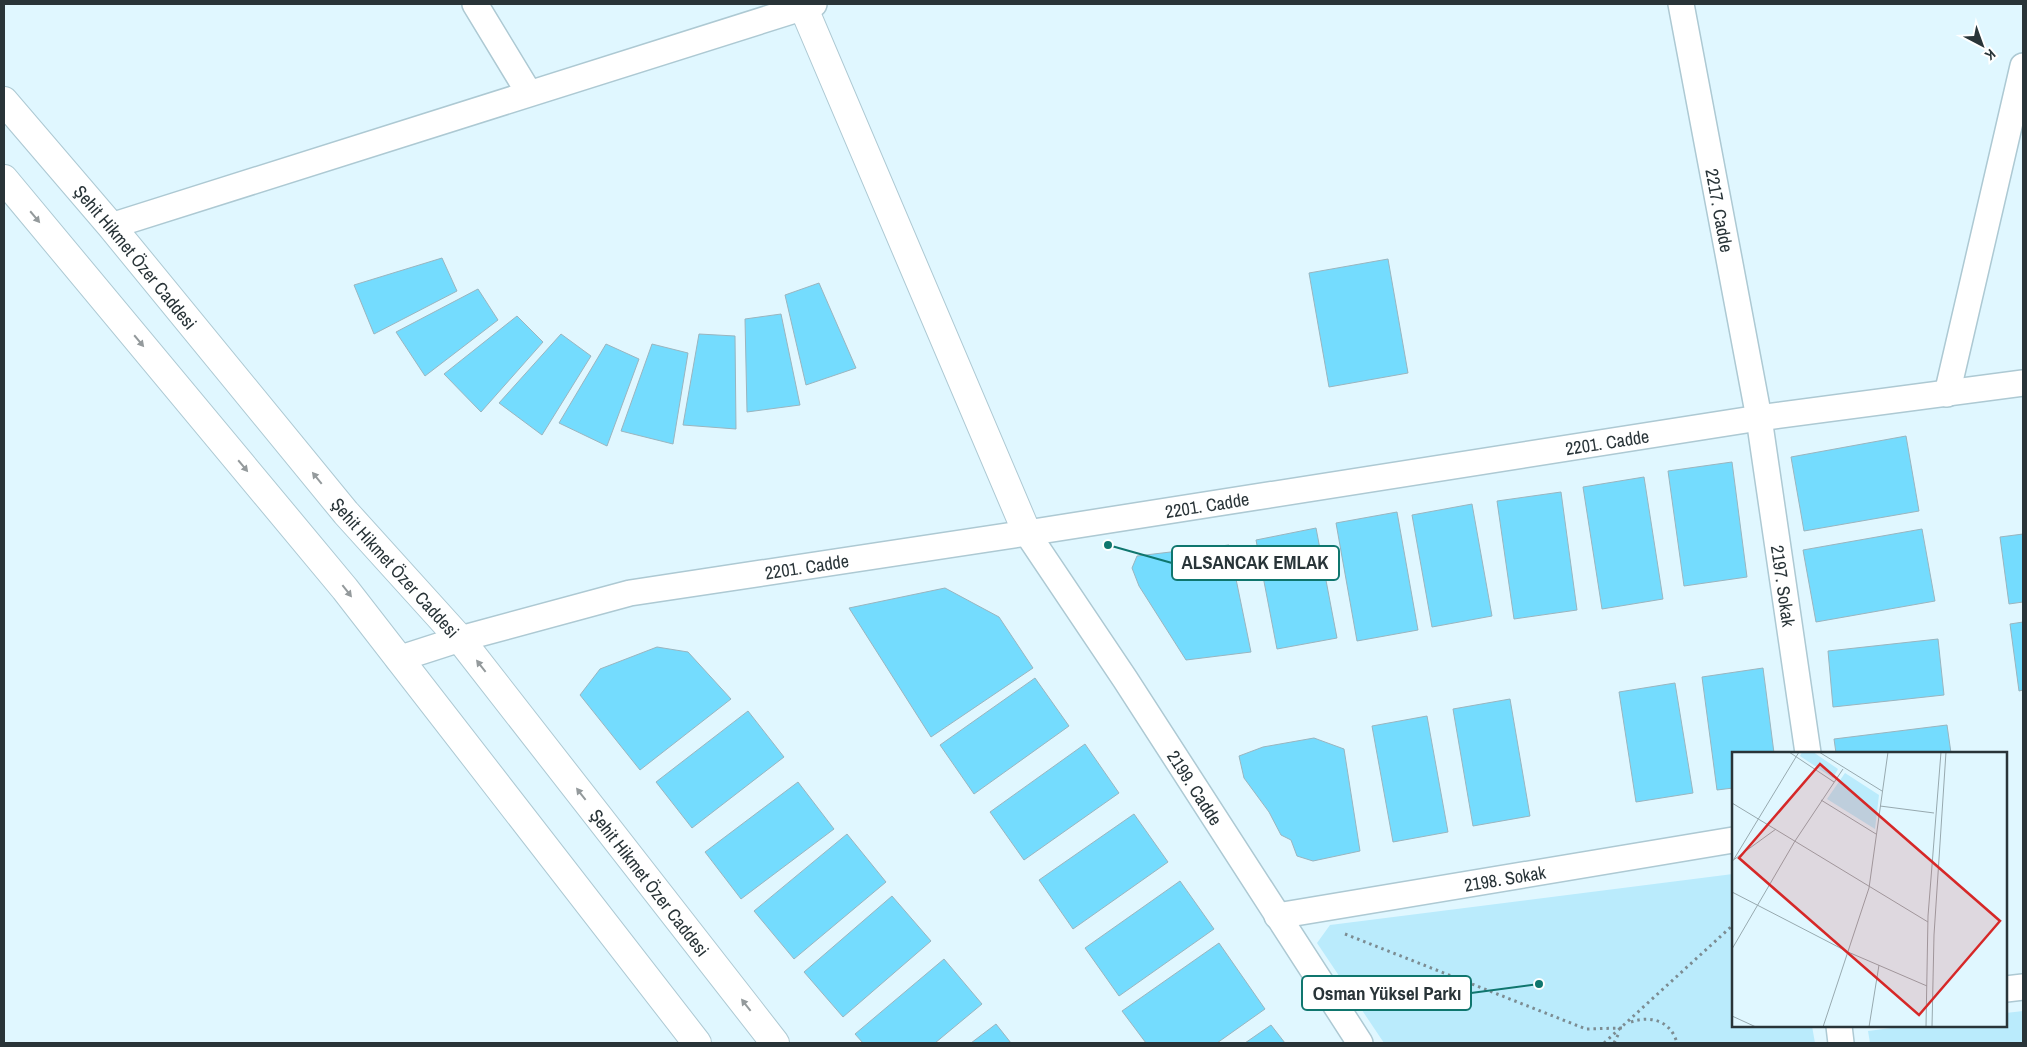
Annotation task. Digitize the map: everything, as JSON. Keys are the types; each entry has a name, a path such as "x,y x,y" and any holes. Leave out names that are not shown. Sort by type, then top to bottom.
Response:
{"main road":[{"path":"806,5 1027,533"},
{"name":"Şehit Hikmet Özer Caddesi","path":"4,101 110,226 346,513 460,639 776,1043"},
{"path":"4,179 345,589 697,1043"}],"street":[{"path":"475,4 529,93"},
{"name":"2217. Cadde","path":"1681,4 1759,418"},
{"path":"110,226 806,5"},
{"path":"1947,394 2023,66"},
{"name":"2201. Cadde","path":"398,659 460,639 630,593 1027,533 1759,418 2023,383"},
{"name":"2197. Sokak","path":"1759,418 1808,752"},
{"name":"2199. Cadde","path":"1027,533 1125,679 1360,1043"},
{"name":"2198. Sokak","path":"1277,916 1732,840"},
{"path":"2007,989 2023,987"},
{"path":"1839,1027 1841,1043"}],"path":[{"path":"1614,1043 1622,1028 1732,926"},
{"path":"1338,931 1586,1029 1622,1028"},
{"path":"1604,1043 1630,1022 1651,1018 1669,1028 1677,1043"}],"shaded area":[{"path":"1732,874 1732,1027 1812,1027 1815,1043 1384,1043 1317,943 1330,925"},
{"path":"2023,1011 2023,1043 1870,1043 1868,1031 1899,1027 2007,1027 2007,1013"}],"building":[{"path":"442,258 457,291 374,334 354,285"},
{"path":"1388,259 1408,373 1329,387 1309,273"},
{"path":"819,283 856,368 806,385 785,295"},
{"path":"478,289 498,320 425,376 396,332"},
{"path":"781,314 800,405 747,412 745,319"},
{"path":"517,316 543,342 481,412 444,374"},
{"path":"561,334 591,356 542,435 499,403"},
{"path":"699,334 735,336 736,429 683,425"},
{"path":"606,344 639,359 607,446 559,423"},
{"path":"652,344 688,353 673,444 621,431"},
{"path":"1906,436 1919,511 1804,531 1791,457"},
{"path":"1732,462 1747,577 1684,586 1668,471"},
{"path":"1644,477 1663,599 1602,609 1583,487"},
{"path":"1561,492 1577,610 1514,619 1497,501"},
{"path":"1472,504 1492,616 1432,627 1412,515"},
{"path":"1397,512 1418,630 1357,641 1336,523"},
{"path":"1316,528 1337,638 1277,649 1256,540"},
{"path":"1922,529 1935,601 1816,622 1803,550"},
{"path":"2023,534 2023,602 2009,604 2000,537"},
{"path":"1229,545 1251,652 1186,660 1139,586 1132,568 1137,556"},
{"path":"945,588 999,617 1033,668 931,737 849,608"},
{"path":"2023,622 2023,690 2019,691 2010,624"},
{"path":"1938,639 1944,695 1833,707 1828,651"},
{"path":"657,647 688,652 731,699 640,770 580,695 600,669"},
{"path":"1763,668 1774,752 1732,752 1732,788 1717,790 1702,677"},
{"path":"1035,678 1069,726 974,794 940,745"},
{"path":"1675,683 1693,793 1636,802 1619,692"},
{"path":"1510,699 1530,816 1473,826 1453,709"},
{"path":"748,711 784,757 692,828 656,782"},
{"path":"1427,716 1448,832 1393,842 1372,726"},
{"path":"1947,725 1951,752 1836,752 1834,739"},
{"path":"1314,738 1344,749 1360,851 1313,861 1297,856 1291,840 1281,835 1269,812 1244,778 1239,756 1263,747"},
{"path":"1085,744 1119,793 1024,860 990,812"},
{"path":"798,782 834,829 741,899 705,852"},
{"path":"1134,814 1168,862 1073,929 1039,880"},
{"path":"847,834 886,882 794,959 754,911"},
{"path":"1180,881 1214,929 1119,996 1085,948"},
{"path":"892,896 931,941 843,1017 804,972"},
{"path":"1219,943 1265,1009 1217,1043 1146,1043 1122,1011"},
{"path":"944,959 982,1004 935,1043 863,1043 855,1034"},
{"path":"996,1024 1011,1043 971,1043"},
{"path":"1271,1025 1285,1043 1245,1043"}],"place":[{"name":"ALSANCAK EMLAK","path":"1108,545"},
{"name":"Osman Yüksel Parkı","path":"1539,984"}]}
